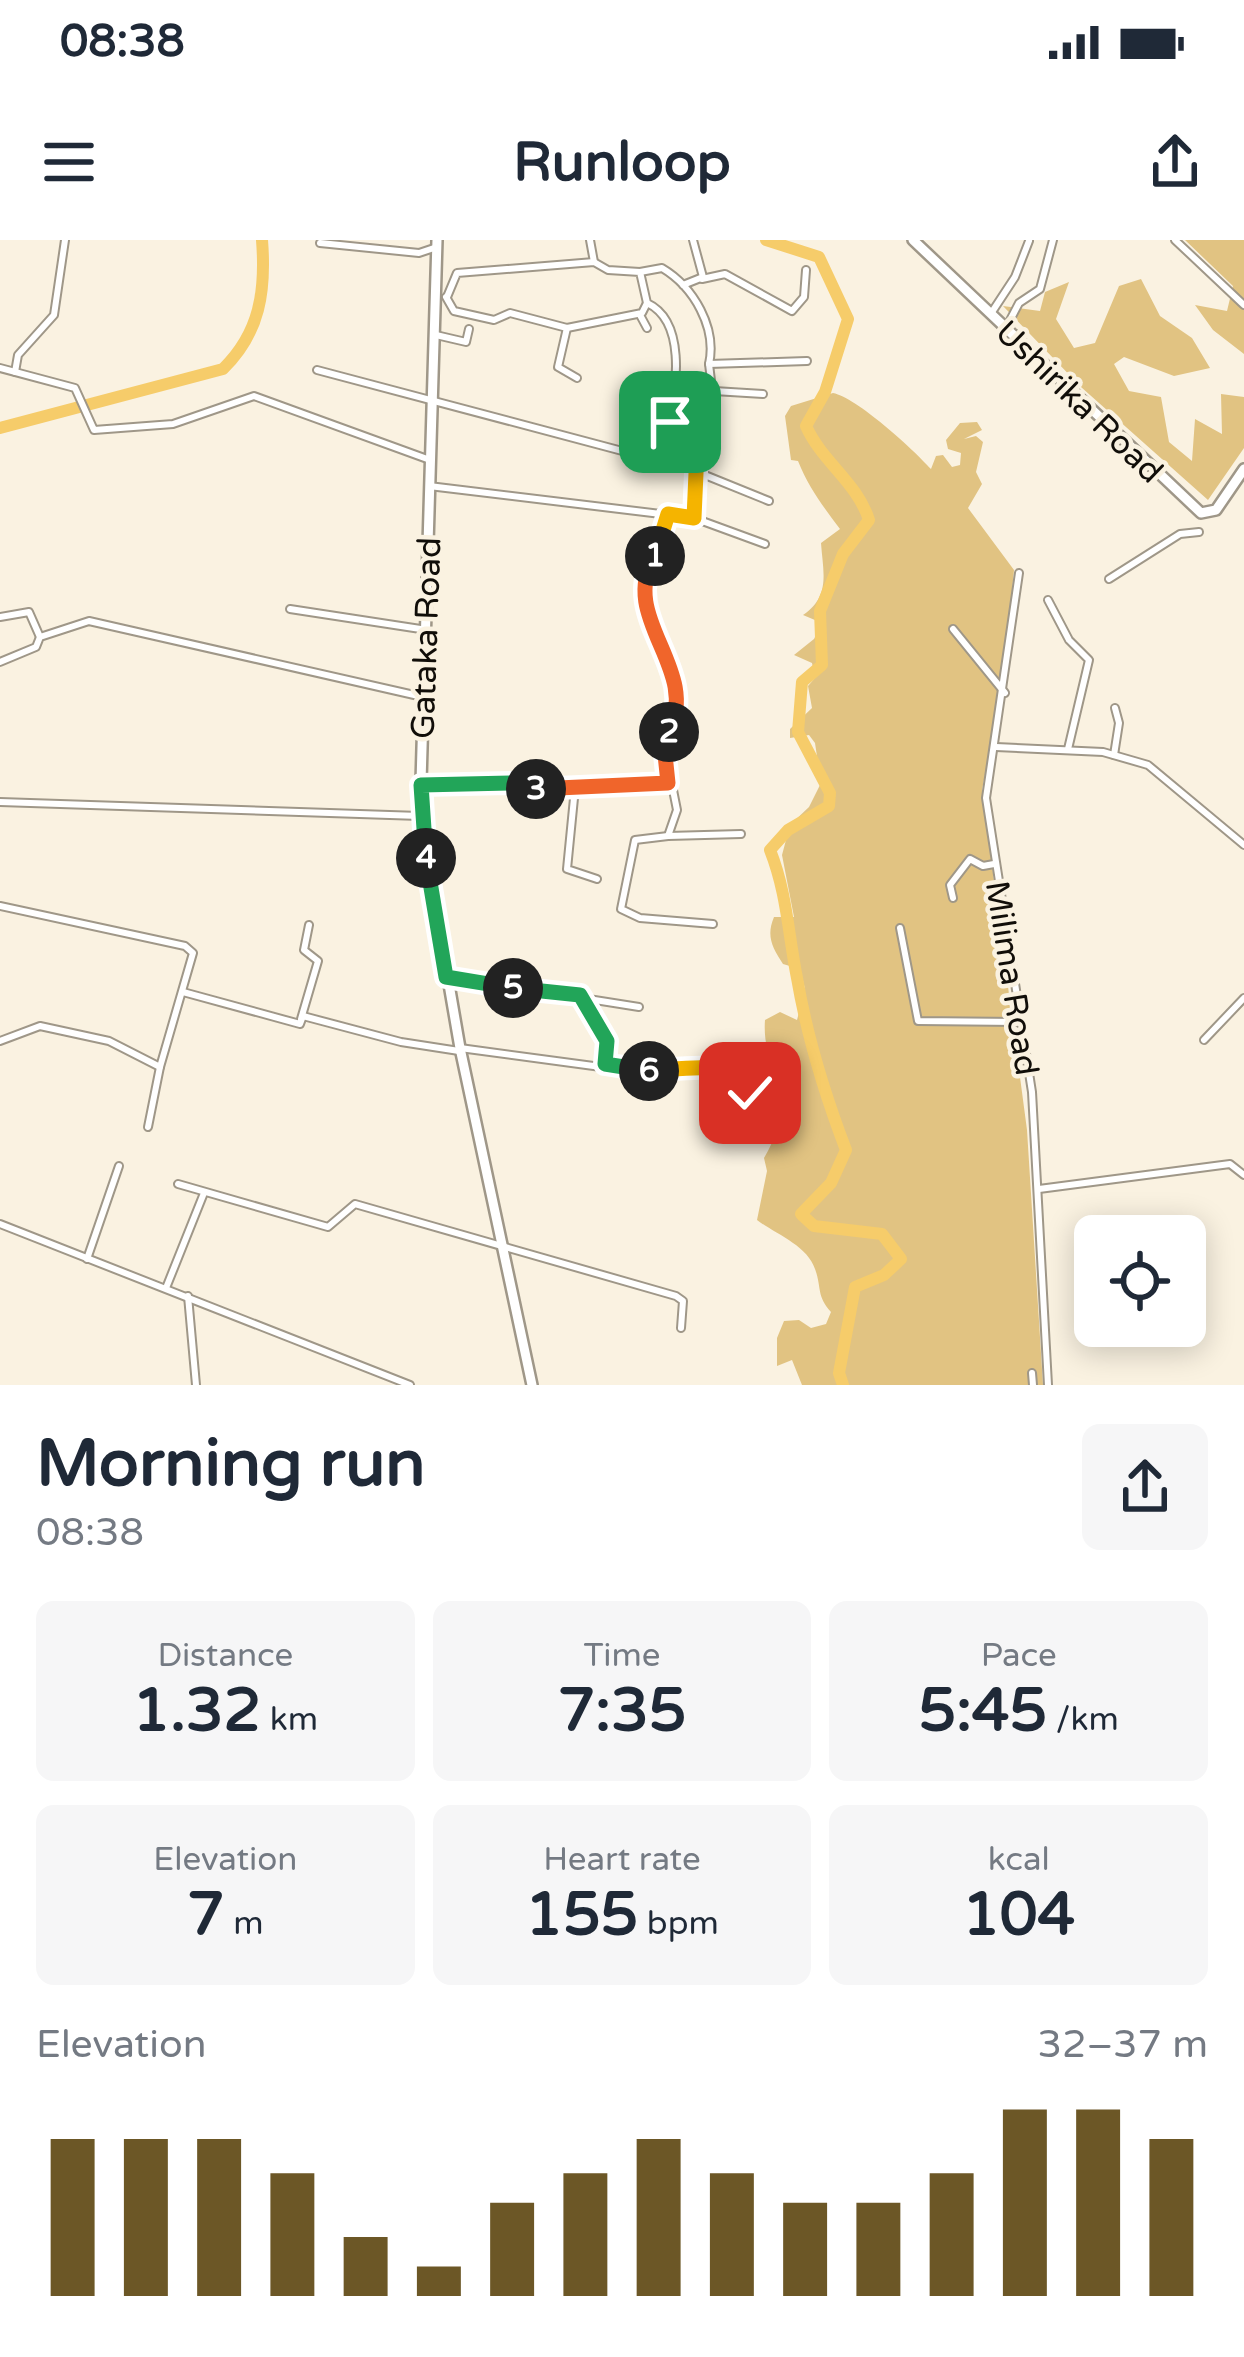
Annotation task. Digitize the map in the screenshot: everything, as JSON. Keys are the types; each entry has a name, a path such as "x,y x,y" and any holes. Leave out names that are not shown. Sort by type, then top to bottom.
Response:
{"street":[{"path":"15,372 18,355 55,315 65,240"},
{"path":"590,240 594,262"},
{"path":"693,240 702,279"},
{"name":"Ushirika Road","path":"913,240 1202,513 1216,510 1244,469"},
{"path":"1005,330 1019,303 1040,289 1053,240"},
{"path":"1175,240 1244,305"},
{"path":"990,315 1015,277 1029,241"},
{"path":"320,243 419,253 437,243"},
{"name":"Gataka Road","path":"437,243 442,297 430,460 420,816 460,1049 532,1385"},
{"path":"647,328 639,314 567,328 510,313 494,320 454,311 442,297 457,274 594,262 608,270 662,268 682,285 710,328 714,405"},
{"path":"682,285 724,274 792,311 804,297 806,270"},
{"path":"625,317 642,313 647,303 640,272"},
{"path":"647,303 658,309 678,354 669,420 698,428 700,473 694,518"},
{"path":"567,328 558,367 577,378"},
{"path":"436,335 466,342 469,329"},
{"path":"709,364 807,361"},
{"path":"0,368 75,388 94,430 173,424 254,396 430,460"},
{"path":"316,370 700,473 769,501"},
{"path":"714,391 763,394"},
{"path":"429,486 694,518 765,544"},
{"path":"668,514 641,587 647,617 668,654 678,704 664,745 676,810 668,836"},
{"path":"1109,579 1180,534 1199,532"},
{"name":"Milima Road","path":"1019,573 1005,694 986,798 1020,1022 1039,1189 1048,1385"},
{"path":"1048,600 1069,640 1089,661 1068,748"},
{"path":"290,609 427,630"},
{"path":"0,617 29,612 40,637"},
{"path":"0,662 35,647 40,637 89,621 423,697"},
{"path":"953,629 1005,694"},
{"path":"1114,755 1115,708"},
{"path":"996,747 1068,748 1114,755 1162,772 1244,845"},
{"path":"421,785 575,788 668,783"},
{"path":"575,788 567,869 597,879"},
{"path":"0,802 420,816"},
{"path":"713,924 640,918 621,909 635,840 740,834"},
{"path":"953,898 950,885 970,859 983,866 994,864"},
{"path":"0,906 191,949 148,1126"},
{"path":"300,1024 318,961 304,950 308,925"},
{"path":"900,928 918,1021 1020,1022"},
{"path":"446,977 640,1007"},
{"path":"183,992 300,1024"},
{"path":"580,995 607,1041 605,1064"},
{"path":"1204,1040 1244,998"},
{"path":"300,1024 303,1016 380,1038 595,1069 605,1064 648,1071 729,1070 744,1079 750,1093"},
{"path":"0,1041 40,1025 109,1041 160,1067"},
{"path":"1039,1189 1229,1164 1244,1174"},
{"path":"86,1260 119,1166"},
{"path":"178,1184 328,1227 355,1204 683,1299 681,1328"},
{"path":"166,1288 204,1193"},
{"path":"0,1224 410,1385"},
{"path":"188,1296 196,1385"},
{"path":"1032,1373 1033,1385"}],"shaded area":[{"path":"1185,240 1244,240 1244,354 1213,330 1195,305 1227,311 1233,286"},
{"path":"1141,279 1160,316 1192,338 1210,368 1174,376 1124,357 1114,364 1129,391 1161,397 1169,442 1192,461 1195,419 1222,434 1221,394 1244,397 1244,448 1208,500 1081,387 1003,306 1040,311 1045,292 1069,282 1056,319 1074,348 1095,343 1119,286"},
{"path":"833,393 870,414 931,469 936,456 943,455 952,467 960,465 961,453 948,449 946,440 960,423 977,422 982,430 964,439 976,436 983,442 976,472 982,484 968,508 1014,570 1004,675 982,790 1027,1130 1043,1385 802,1385 792,1360 777,1366 777,1338 784,1321 799,1320 811,1328 826,1324 831,1312 805,1253 757,1220 767,1171 764,1158 775,1137 780,1101 765,1020 780,1012 797,1020 805,989 800,969 779,958 770,930 774,917 794,917 782,855 790,825 809,807 821,783 815,743 809,735 790,738 790,729 812,708 808,686 815,678 812,663 794,655 814,639 822,623 803,615 822,592 821,543 840,529 798,461 791,460 785,416 791,406"}],"waterway":[{"path":"0,428 223,369 245,341 258,310 262,240"},
{"path":"766,240 819,257 848,319 825,392 806,426 856,494 869,520 843,554 820,611 822,665 802,682 798,732 830,793 829,806 788,830 770,850 784,898 811,1043 846,1150 831,1183 801,1214 814,1226 882,1234 901,1259 884,1275 855,1287 839,1373 843,1385"}],"route":[{"path":"670,422 700,431 700,473 694,518 668,514 659,550 641,587 647,617 668,654 678,704 664,745 668,783 578,784 575,788 551,784 543,791 513,783 421,785 420,816 446,977 580,995 607,1041 605,1064 648,1071 735,1071 750,1093"}]}
